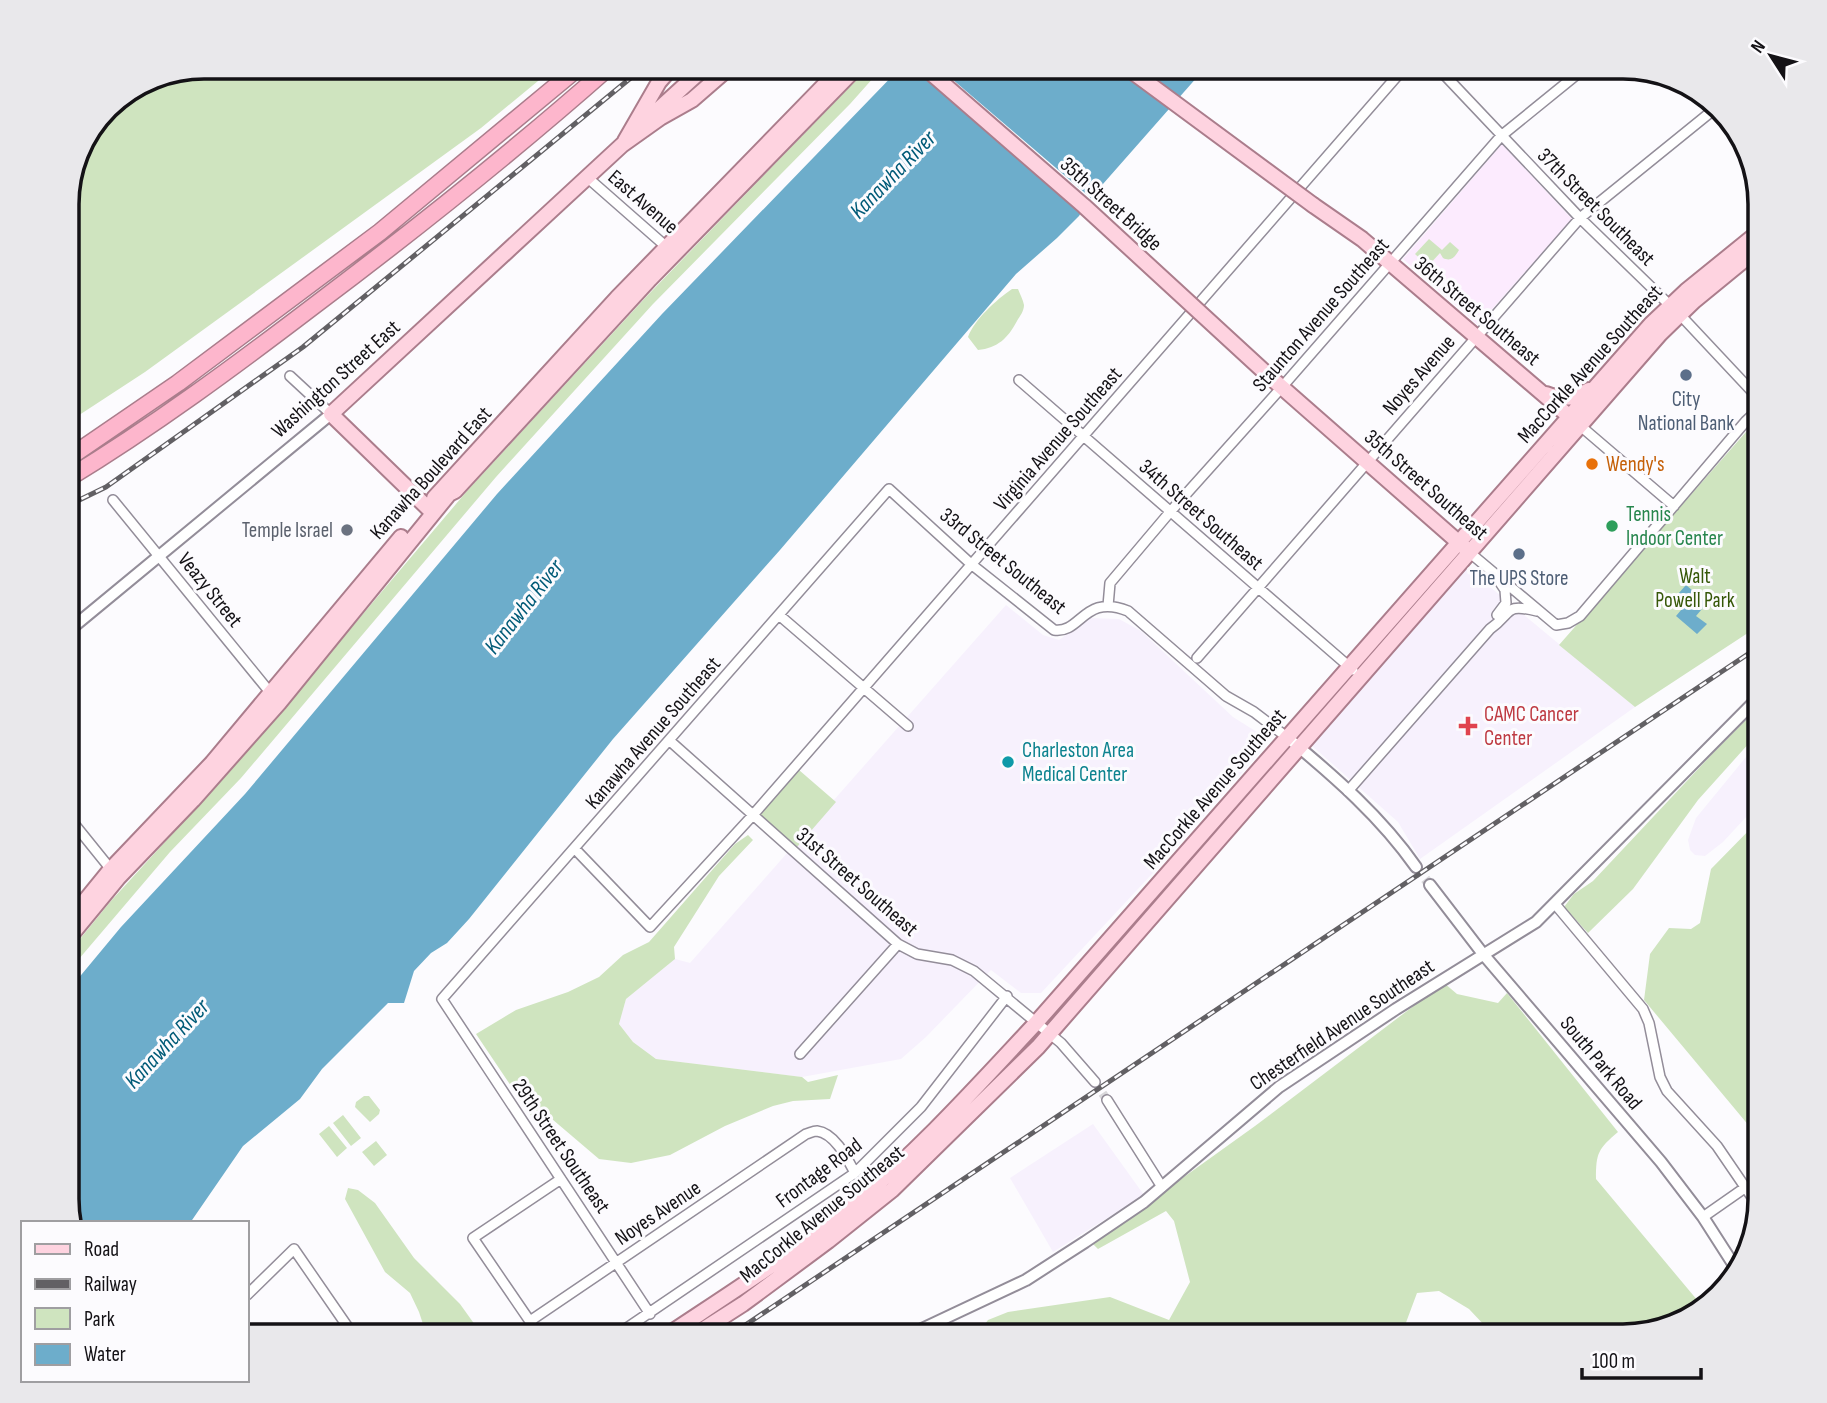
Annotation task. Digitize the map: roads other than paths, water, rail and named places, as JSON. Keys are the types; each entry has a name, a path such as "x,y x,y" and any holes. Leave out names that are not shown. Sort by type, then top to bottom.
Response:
{"highway":[{"path":"79,451 149,404 380,232 563,79"},
{"path":"79,471 204,389 368,264 595,79"},
{"path":"584,89 598,79"}],"main road":[{"name":"Washington Street East","path":"622,145 661,79"},
{"path":"622,145 691,79"},
{"path":"660,118 704,79"},
{"name":"Washington Street East","path":"331,414 622,145 660,118 692,100 715,79"},
{"name":"Kanawha Boulevard East","path":"275,698 430,510 830,79"},
{"name":"Kanawha Boulevard East","path":"79,911 115,874 210,764 275,698 397,558 430,510 455,491 670,250 844,79"},
{"name":"35th Street Bridge","path":"939,79 1084,206 1269,376"},
{"name":"36th Street Southeast","path":"1143,79 1362,239 1388,264 1576,421"},
{"name":"MacCorkle Avenue Southeast","path":"1576,421 1602,380 1748,242"},
{"name":"MacCorkle Avenue Southeast","path":"712,1324 828,1241 892,1190 970,1116 1049,1034 1294,743 1576,421 1653,341 1674,310 1748,256"},
{"name":"35th Street Southeast","path":"1269,376 1464,547"},
{"path":"1538,390 1553,397 1570,398 1583,394 1602,380"},
{"path":"331,414 430,510"},
{"name":"Kanawha Boulevard East","path":"397,558 403,556 454,498 455,491"},
{"name":"MacCorkle Avenue Southeast","path":"684,1324 780,1260 854,1203 932,1134 1294,743"},
{"name":"Kanawha Boulevard East","path":"79,924 115,874"}],"street":[{"name":"Virginia Avenue Southeast","path":"575,849 650,927 753,815 1394,79"},
{"name":"37th Street Southeast","path":"1449,79 1580,218 1748,387"},
{"name":"Staunton Avenue Southeast","path":"1108,606 1110,583 1170,512 1501,136 1570,79"},
{"name":"Noyes Avenue","path":"1197,658 1580,218 1710,113"},
{"name":"East Avenue","path":"589,178 670,250"},
{"path":"290,376 331,414"},
{"name":"34th Street Southeast","path":"1019,380 1355,673"},
{"name":"Washington Street East","path":"79,622 331,414"},
{"path":"1674,506 1748,419"},
{"name":"36th Street Southeast","path":"1576,421 1674,506"},
{"name":"33rd Street Southeast","path":"889,489 971,564 1054,631 1064,630 1090,610 1108,606"},
{"name":"Kanawha Avenue Southeast","path":"442,999 889,489"},
{"name":"Veazy Street","path":"113,500 275,698"},
{"name":"35th Street Southeast","path":"1464,547 1556,625 1568,623 1580,616 1674,506"},
{"path":"1490,629 1491,621 1506,603 1505,590 1494,573"},
{"path":"1108,606 1120,608 1136,617 1226,696 1254,712 1294,743 1396,837 1416,867"},
{"path":"1349,792 1490,629 1513,608 1541,612"},
{"path":"779,615 908,726"},
{"name":"Chesterfield Avenue Southeast","path":"932,1324 1026,1280 1144,1202 1273,1092 1327,1053 1536,922 1748,708"},
{"name":"31st Street Southeast","path":"670,741 898,944 917,954 963,963 1007,996 1061,1043 1094,1082"},
{"path":"79,830 115,874"},
{"name":"South Park Road","path":"1430,885 1483,954 1661,1162 1703,1217 1731,1261"},
{"path":"1555,904 1643,1009 1649,1023 1660,1077 1667,1091 1717,1146 1748,1190"},
{"path":"800,1054 898,944"},
{"name":"Frontage Road","path":"634,1324 855,1173 921,1107 1007,996"},
{"name":"29th Street Southeast","path":"442,999 650,1314"},
{"path":"1107,1100 1163,1187"},
{"name":"Noyes Avenue","path":"530,1321 806,1134 818,1131 828,1136 847,1158 855,1173"},
{"path":"532,1324 473,1238 561,1179"},
{"path":"1703,1217 1746,1187"},
{"path":"248,1294 294,1249 345,1324"}],"water":[{"name":"Kanawha River","path":"889,79 1195,79 1088,201 1079,216 1016,274 780,550 613,739 469,919 447,943 431,953 414,971 404,1003 388,1003 322,1069 300,1099 243,1146 191,1221 81,1221 79,978 121,927 245,794 497,494 662,314"},
{"path":"1686,585 1707,603 1696,616 1707,624 1697,634 1676,616 1687,603 1678,594"}],"tunnel":[{"path":"1416,867 1430,885"},
{"path":"1095,1082 1107,1100"}],"railway":[{"path":"79,500 106,487 303,347 629,79"},
{"path":"747,1324 1748,654"}],"place":[{"name":"City National Bank","path":"1686,375"},
{"name":"Wendy's","path":"1592,464"},
{"name":"Tennis Indoor Center","path":"1612,526"},
{"name":"Temple Israel","path":"347,530"},
{"name":"The UPS Store","path":"1519,554"},
{"name":"CAMC Cancer Center","path":"1468,726"},
{"name":"Charleston Area Medical Center","path":"1008,762"}],"park label":[{"name":"Walt Powell Park","path":"1695,588"}]}
